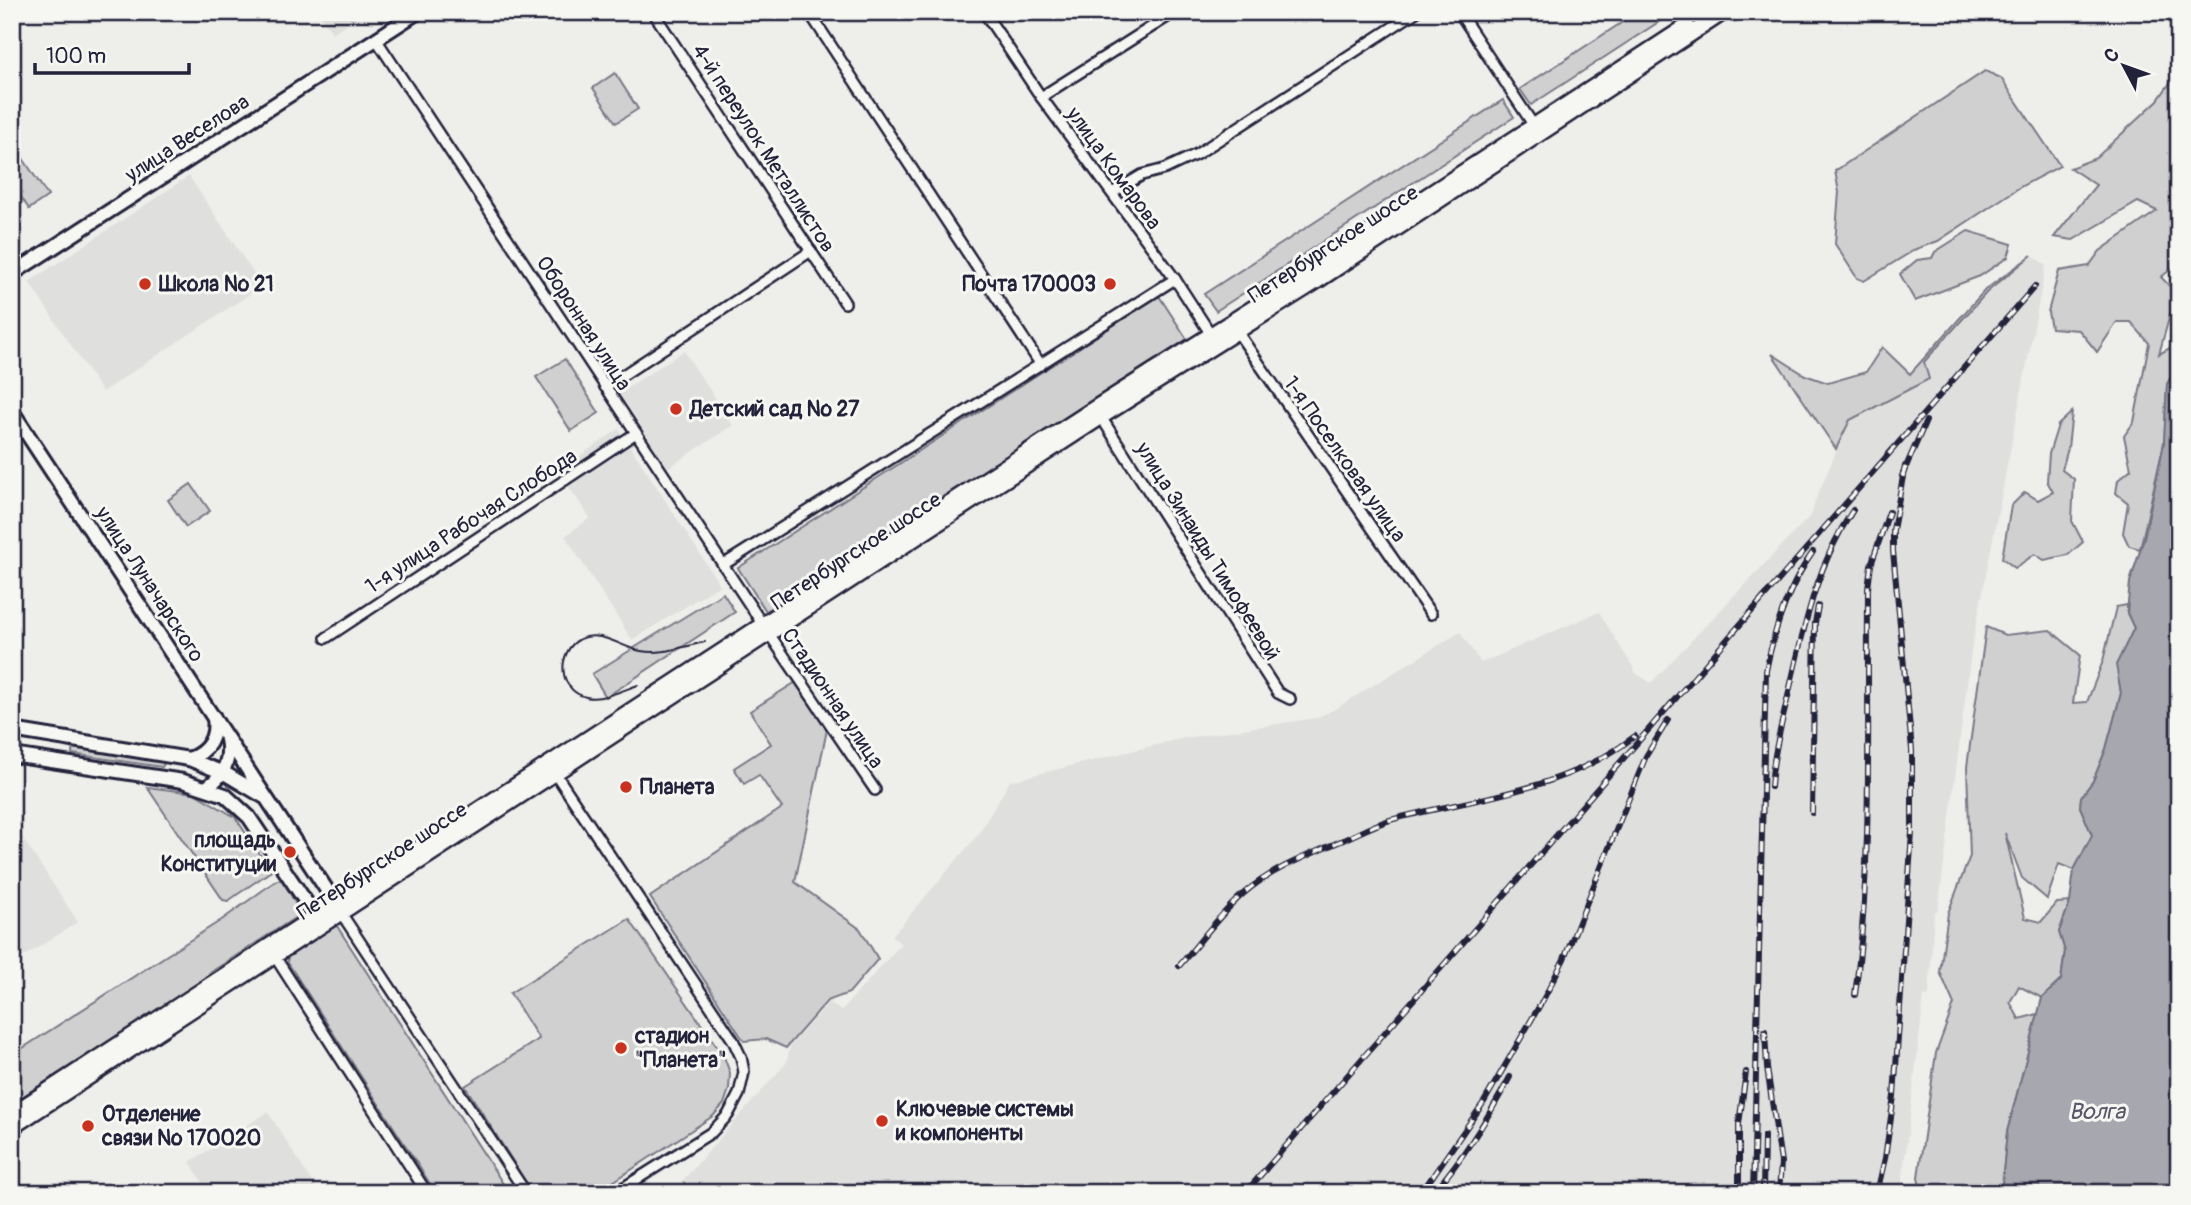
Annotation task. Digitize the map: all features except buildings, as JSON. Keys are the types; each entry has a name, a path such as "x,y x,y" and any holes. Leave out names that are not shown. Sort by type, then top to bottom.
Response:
{"main road":[{"name":"улица Веселова","path":"12,274 418,12"},
{"name":"Петербургское шоссе","path":"1234,327 1707,12"},
{"name":"Петербургское шоссе","path":"12,1127 331,913 1098,412 1724,12"},
{"name":"улица Луначарского","path":"12,411 269,801 331,913"},
{"path":"189,759 201,753 212,740 214,716"},
{"path":"12,730 189,759 223,772 269,801"},
{"path":"207,787 223,772 229,755 226,735"},
{"path":"12,755 183,781 227,796 246,812 331,913"},
{"name":"Петербургское шоссе","path":"12,1114 272,952"}],"street":[{"name":"4-й переулок Металлистов","path":"653,12 845,303"},
{"path":"809,12 1041,365"},
{"name":"улица Комарова","path":"984,12 1041,97 1175,279 1214,339"},
{"path":"1149,12 1156,24"},
{"path":"1041,97 1175,12"},
{"path":"1112,193 1142,175 1165,169 1197,153 1416,12"},
{"path":"1459,12 1534,126"},
{"name":"Оборонная улица","path":"376,39 766,629"},
{"path":"605,387 811,251"},
{"path":"723,565 1175,279"},
{"name":"1-я Поселковая улица","path":"1234,327 1431,614"},
{"name":"улица Зинаиды Тимофеевой","path":"1098,412 1278,693 1290,699"},
{"name":"1-я улица Рабочая Слобода","path":"326,638 636,433"},
{"name":"Стадионная улица","path":"766,629 875,790"},
{"path":"552,769 733,1040 744,1068 736,1101 718,1127 615,1193"},
{"path":"331,913 526,1193"},
{"path":"272,952 427,1193"}],"shaded area":[{"path":"318,12 365,12 332,33"},
{"path":"1638,12 1674,12 1531,105 1520,89"},
{"path":"2179,70 2179,122 2172,146 2179,146 2179,263 2161,277 2176,293 2159,354 2172,347 2179,363 2167,384 2164,443 2140,549 2129,546 2123,533 2128,503 2116,493 2118,480 2131,469 2124,436 2134,422 2149,343 2131,322 2117,322 2097,352 2079,330 2051,328 2048,312 2059,271 2089,266 2100,251 2157,211 2138,202 2073,240 2054,237 2096,185 2070,168 2096,158 2158,100"},
{"path":"1985,71 2001,78 2060,166 2020,187 1938,241 1916,249 1864,281 1857,278 1835,244 1839,192 1835,171"},
{"path":"615,73 638,109 616,123 593,88"},
{"path":"1503,100 1514,117 1216,311 1204,294"},
{"path":"16,148 48,196 29,209 12,183 12,150"},
{"name":"Школа № 21","path":"189,176 262,286 102,392 29,282"},
{"path":"1968,231 2012,244 2008,257 1980,276 1915,301 1900,274 1917,260 1932,258 1935,252"},
{"path":"2032,255 2046,265 1971,652 1938,911 1934,912 1929,996 1924,996 1901,1193 672,1193 787,1062 790,1046 829,1002 841,1011 901,944 892,936 978,835 1010,781 1184,738 1316,718 1460,632 1481,663 1599,612 1637,674 1651,683 1812,514 1850,420 1929,379 1924,362 1987,292"},
{"path":"2032,255 1987,292 1924,362 1929,379 1850,420 1836,449 1772,354 1805,375 1828,383 1866,372 1882,347 1910,374 1985,290"},
{"path":"1159,296 1187,339 766,611 738,568"},
{"name":"Детский сад № 27","path":"684,351 733,425 668,468 619,393"},
{"path":"565,359 599,413 571,431 536,377"},
{"path":"2072,412 2068,448 2062,470 2074,479 2072,521 2083,542 2068,555 2044,560 2035,554 2015,568 2002,558 2011,506 2025,492 2038,500 2053,492 2047,481 2049,454 2058,425"},
{"path":"619,429 720,585 632,640 565,536 590,518 558,471"},
{"path":"191,484 210,511 186,527 168,500"},
{"path":"723,593 735,612 606,697 592,674"},
{"path":"2127,605 2127,613 2134,628 2117,665 2121,693 2106,749 2093,781 2081,797 2080,807 2093,835 2074,870 2059,864 2047,899 2022,878 2005,833 2025,918 2041,922 2057,903 2070,902 2059,932 2065,951 2061,980 2042,998 2019,986 2010,1002 2019,1019 2038,1014 2007,1132 2001,1193 1921,1193 1918,1177 1936,1053 1954,1004 1940,972 1948,913 1970,856 1967,767 1986,627 2005,635 2050,630 2080,655 2073,703 2087,702 2103,661 2116,607"},
{"path":"796,682 828,725 795,882 860,929 878,959 849,993 827,1001 786,1048 766,1039 744,1041 650,897 782,808 759,775 744,784 734,768 771,744 750,711"},
{"path":"73,744 166,761 162,767 72,754"},
{"path":"147,787 194,793 235,817 271,871 228,901 223,900"},
{"path":"12,822 78,922 12,964"},
{"path":"277,880 283,880 301,914 211,972 201,983 12,1103 12,1055 223,919"},
{"name":"стадион \"Планета\"","path":"629,919 724,1057 730,1073 724,1104 713,1116 596,1193 533,1193 465,1086 539,1039 510,993"},
{"path":"335,923 509,1193 436,1193 288,963 287,956 290,951"},
{"path":"268,1112 319,1193 209,1193 190,1162"}],"water":[{"name":"Волга","path":"2179,363 2179,1193 2001,1193 2007,1132 2042,998 2061,980 2065,951 2059,932 2070,902 2074,870 2092,835 2080,807 2081,797 2093,781 2106,749 2121,693 2116,665 2134,628 2127,613 2130,582 2144,538 2164,443 2167,384"}],"tram line":[{"path":"638,685 599,698 577,693 565,679 564,661 567,653 580,639 595,636 649,652 705,642"}],"railway":[{"path":"12,18 21,12"},
{"path":"1245,1193 2035,286"},
{"path":"1902,476 1926,421"},
{"path":"1877,1193 1894,1096 1912,832 1912,750 1893,551 1893,530 1905,466"},
{"path":"1771,787 1778,739 1813,598 1820,575 1853,510"},
{"path":"1855,995 1867,842 1868,588 1871,565 1889,512"},
{"path":"1753,1193 1766,671 1783,609 1796,579 1813,552"},
{"path":"1812,813 1815,623 1818,606"},
{"path":"1421,1193 1484,1102 1544,998 1564,959 1646,756 1668,720"},
{"path":"1179,966 1234,902 1254,885 1290,864 1390,820 1549,781 1608,754 1635,736"},
{"path":"1765,1031 1767,1068 1781,1162 1779,1193"},
{"path":"1739,1193 1739,1124 1746,1072"},
{"path":"1433,1193 1475,1137 1510,1077"},
{"path":"1763,1192 1764,1136"}],"place":[{"name":"Школа № 21","path":"145,284"},
{"name":"Почта 170003","path":"1110,284"},
{"name":"Детский сад № 27","path":"676,409"},
{"name":"Планета","path":"626,787"},
{"name":"площадь Конституции","path":"290,852"},
{"name":"стадион \"Планета\"","path":"621,1048"},
{"name":"Ключевые системы и компоненты","path":"882,1121"},
{"name":"Отделение связи № 170020","path":"88,1126"}]}
